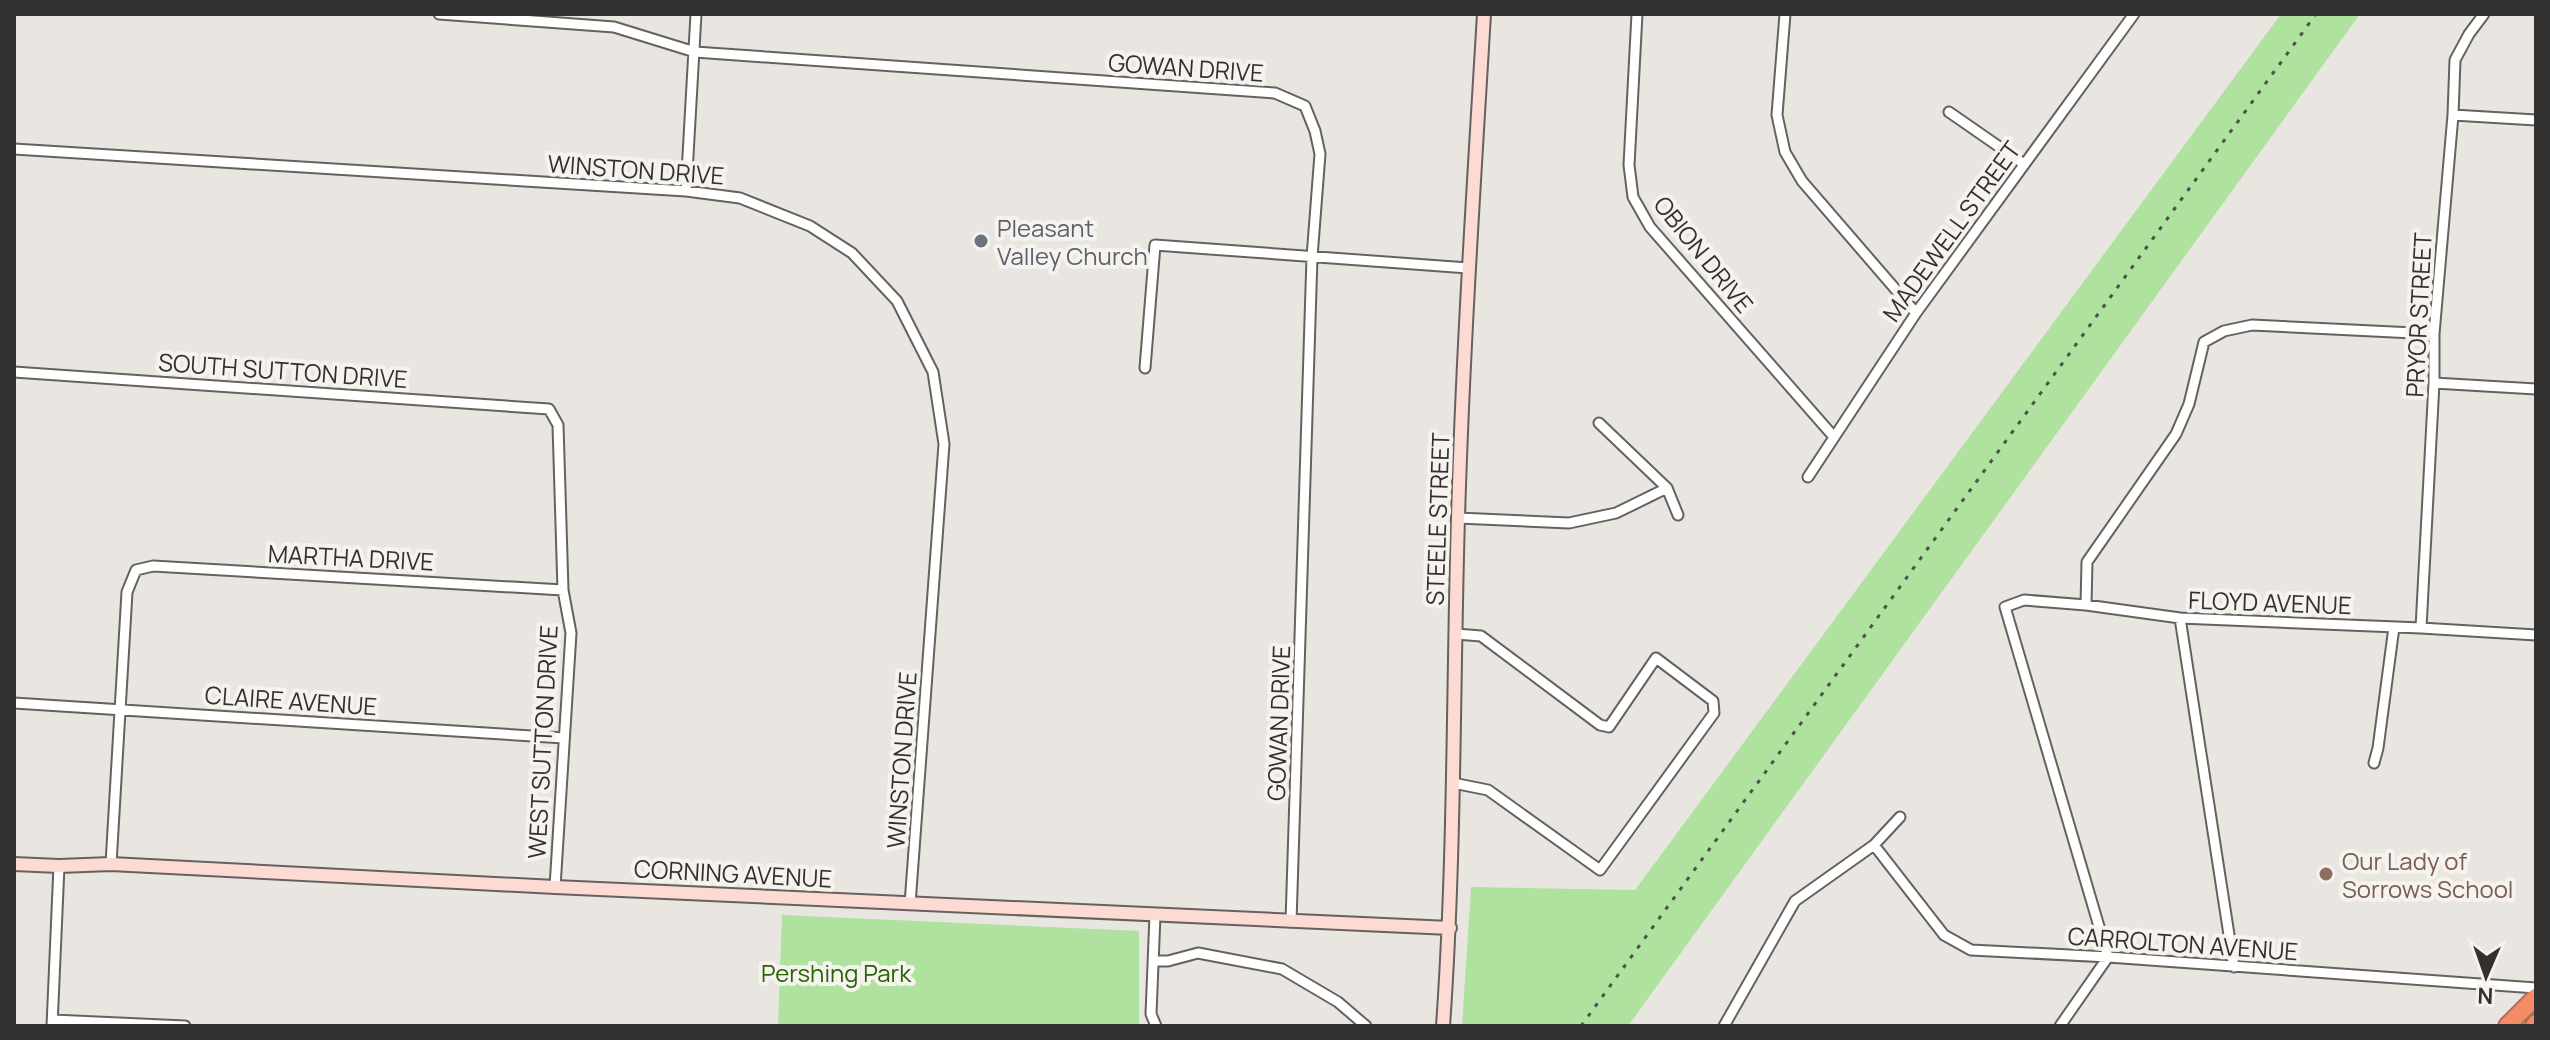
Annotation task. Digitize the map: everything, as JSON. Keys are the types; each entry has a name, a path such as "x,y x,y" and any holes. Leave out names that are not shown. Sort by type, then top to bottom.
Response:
{"highway":[{"path":"2507,1026 2536,997"}],"street":[{"name":"GOWAN DRIVE","path":"439,14 614,27 695,52 1275,93 1305,106 1320,154 1312,257 1291,922"},
{"path":"686,191 696,14"},
{"name":"STEELE STREET","path":"1443,1026 1450,928 1458,518 1468,268 1484,14"},
{"name":"OBION DRIVE","path":"1637,14 1629,165 1633,197 1650,227 1834,437"},
{"path":"1785,14 1777,115 1785,152 1802,181 1916,313"},
{"name":"MADEWELL STREET","path":"1808,477 1916,313 2134,14"},
{"name":"PRYOR STREET","path":"2421,628 2434,334 2455,60 2484,14"},
{"path":"1949,112 2024,164"},
{"path":"2453,115 2536,120"},
{"name":"WINSTON DRIVE","path":"14,149 686,191 740,198 810,226 852,253 897,301 933,372 944,444 910,904"},
{"path":"1145,368 1155,245 1468,268"},
{"path":"2086,605 2087,562 2176,434 2189,404 2204,342 2224,331 2252,325 2434,334"},
{"name":"SOUTH SUTTON DRIVE","path":"14,372 549,409"},
{"path":"2434,383 2536,389"},
{"name":"WEST SUTTON DRIVE","path":"549,409 558,425 563,590 571,633 555,887"},
{"path":"1599,423 1667,488 1678,515"},
{"path":"1458,518 1569,523 1616,513 1667,488"},
{"name":"MARTHA DRIVE","path":"121,708 127,592 136,570 153,566 563,590"},
{"name":"FLOYD AVENUE","path":"2108,957 2005,607 2024,600 2180,618 2536,635"},
{"path":"2180,618 2234,967"},
{"path":"2374,763 2394,627"},
{"path":"1453,783 1488,790 1600,870 1714,713 1713,701 1656,658 1609,727 1600,725 1481,636 1456,634"},
{"name":"CLAIRE AVENUE","path":"14,703 564,738"},
{"path":"111,864 121,708"},
{"path":"1724,1026 1795,901 1874,845 1900,817"},
{"name":"CARROLTON AVENUE","path":"1874,845 1944,935 1971,950 2536,988"},
{"name":"CORNING AVENUE","path":"14,864 111,864 1450,928"},
{"path":"59,866 52,1023 185,1026"},
{"path":"1155,915 1151,1014 1156,1026"},
{"path":"1154,961 1168,961 1198,953 1282,969 1338,1002 1366,1026"},
{"path":"2060,1026 2108,957"}],"green space":[{"path":"2281,14 2360,14 1628,1026 1462,1026 1471,887 1635,890"},
{"name":"Pershing Park","path":"782,915 1139,931 1139,1026 778,1026"}],"railway":[{"path":"1581,1026 2316,14"}],"place":[{"name":"Pleasant Valley Church","path":"981,241"},
{"name":"Our Lady of Sorrows School","path":"2326,874"}]}
